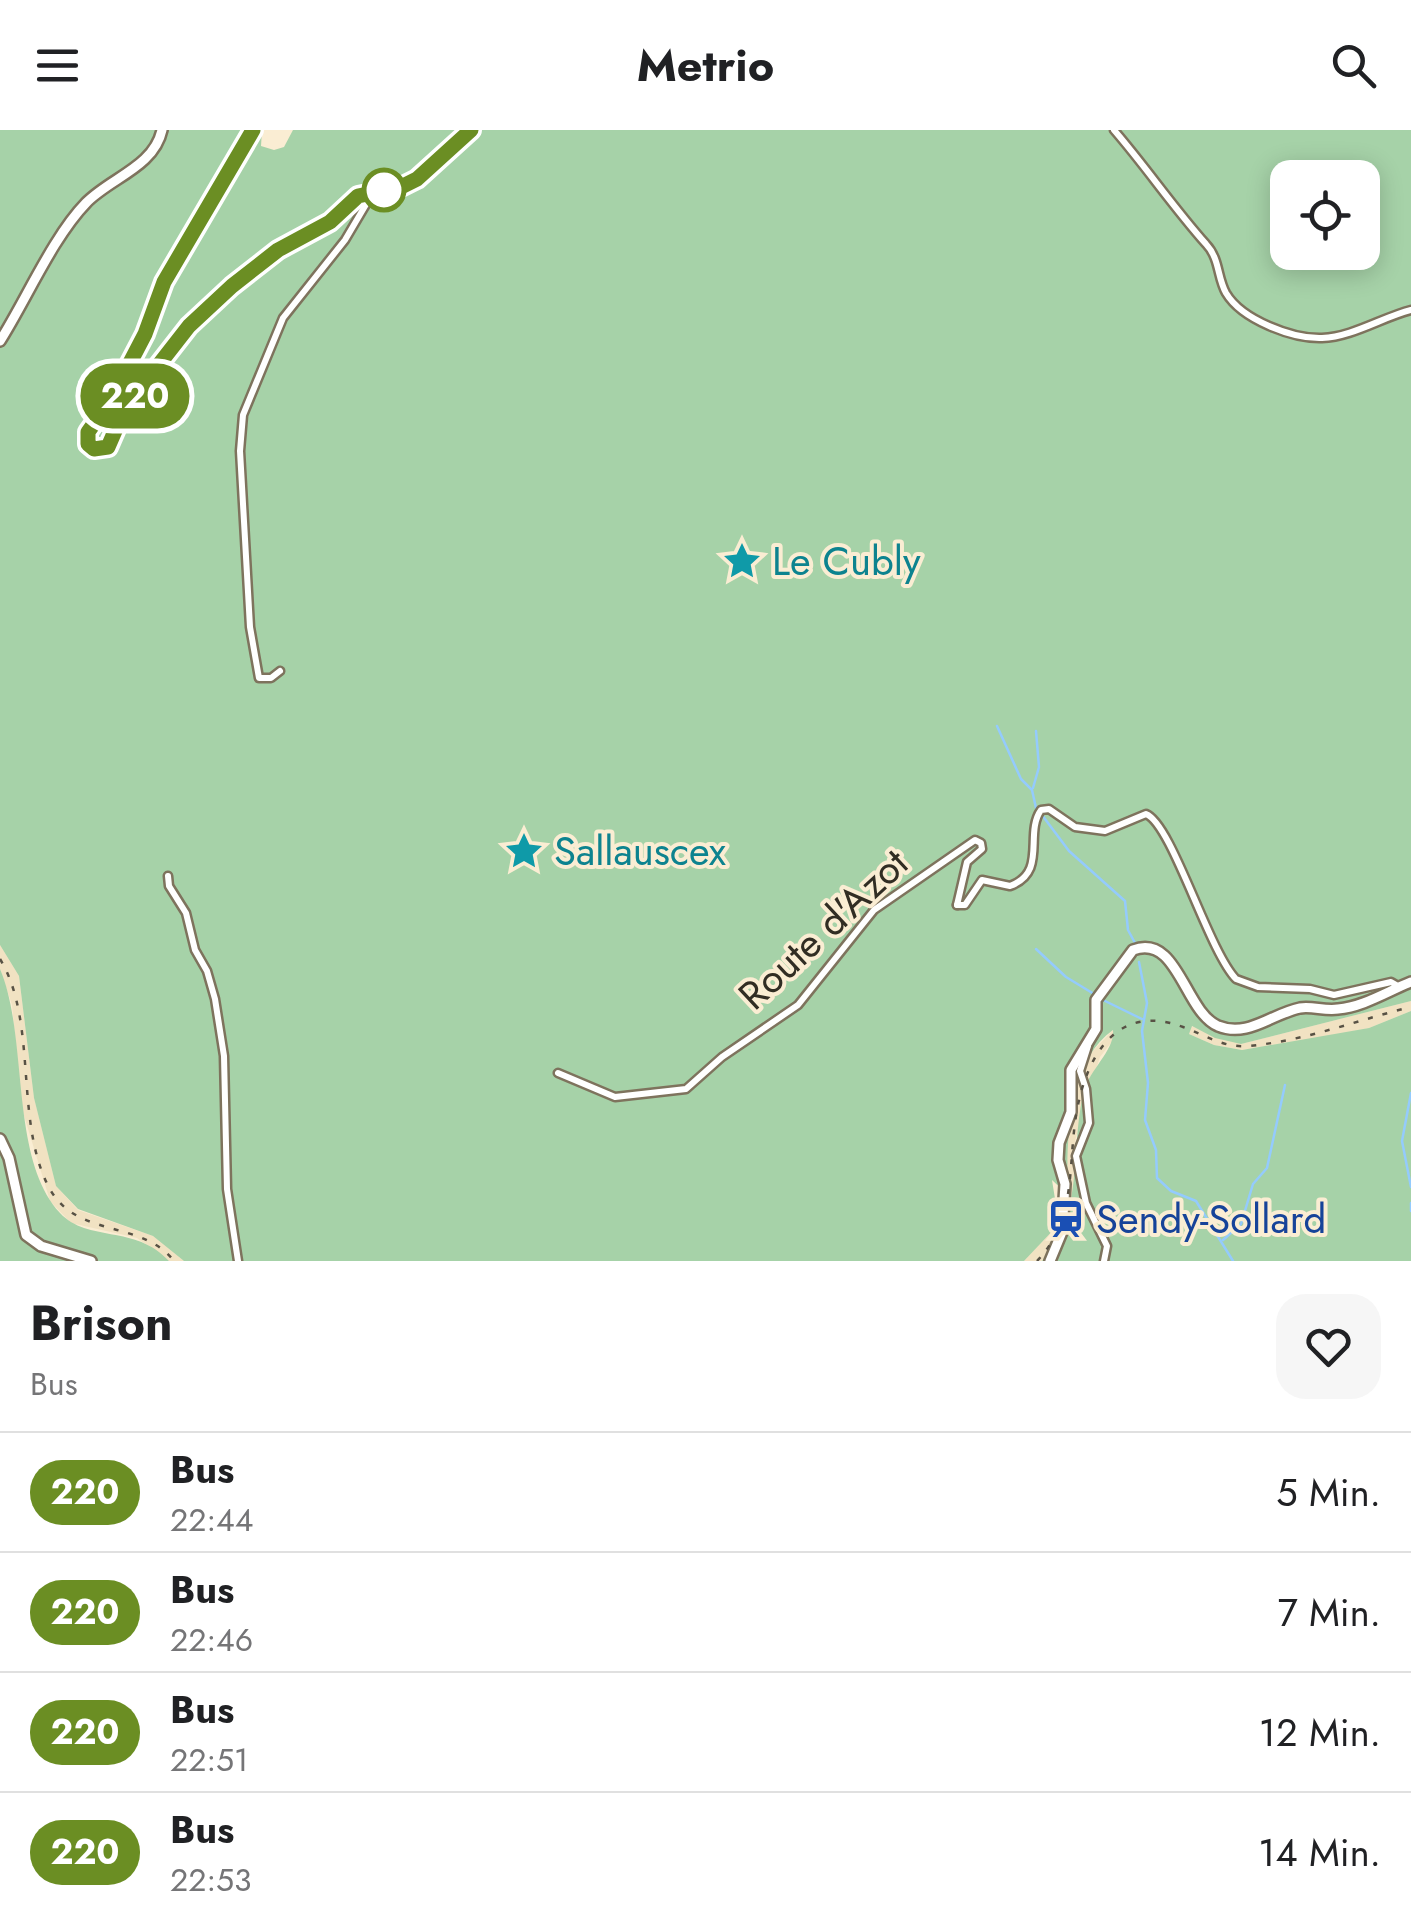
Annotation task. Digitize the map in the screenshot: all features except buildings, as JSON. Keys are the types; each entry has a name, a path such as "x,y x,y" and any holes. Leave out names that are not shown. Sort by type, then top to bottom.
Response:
{"street":[{"path":"0,342 73,218 98,192 148,156 162,130"},
{"path":"253,130 164,282 145,334 110,401 88,432 88,444 94,449 108,447 125,408 189,326 232,286 278,250 330,222 358,196 417,179 471,130"},
{"path":"1114,130 1206,244 1219,264 1226,294 1243,309 1286,332 1320,338 1411,310"},
{"path":"280,671 266,680 259,678 250,627 240,451 243,414 283,318 345,240 368,201 383,190"},
{"name":"Route d'Azot","path":"558,1073 615,1097 686,1089 716,1061 792,1010 874,910 968,841 979,841 982,849 967,862 956,906 965,905 982,880 1010,886 1021,881 1032,863 1036,816 1044,808 1076,827 1105,831 1141,814 1155,818 1227,966 1242,982 1334,996 1390,982 1399,987"},
{"path":"168,876 169,886 186,913 194,950 207,971 215,999 224,1056 227,1189 238,1261"},
{"path":"1050,1261 1062,1232 1065,1184 1058,1160 1059,1144 1071,1112 1072,1070 1096,1029 1096,1000 1117,976 1127,956 1140,948 1165,955 1197,1010 1210,1022 1226,1028 1248,1028 1300,1008 1345,1008 1411,982"},
{"path":"1088,1044 1080,1071 1089,1124 1076,1156 1086,1203 1107,1246 1104,1261"},
{"path":"0,1140 26,1235 40,1246 90,1261"}],"shaded area":[{"path":"0,945 19,976 34,1098 56,1186 78,1210 153,1236 184,1261 169,1261 137,1238 71,1223 50,1201 22,1109 12,1005 0,969"},
{"path":"1411,1001 1411,1011 1369,1028 1323,1038 1242,1050 1214,1045 1189,1034 1191,1026 1241,1044"},
{"path":"1114,1029 1114,1039 1100,1057 1082,1112 1074,1146 1076,1190 1065,1222 1042,1261 1024,1261 1059,1224 1068,1194 1066,1144 1078,1081 1090,1054"}],"green space":[{"path":"0,130 262,130 261,146 274,150 284,147 293,130 1411,130 1411,1001 1241,1044 1215,1038 1192,1026 1189,1034 1214,1045 1242,1050 1369,1028 1411,1011 1411,1261 1042,1261 1065,1222 1084,1091 1110,1045 1113,1030 1086,1062 1078,1083 1069,1129 1068,1195 1052,1180 1059,1224 1024,1261 184,1261 153,1236 78,1209 56,1186 34,1098 19,976 0,945"},
{"path":"0,969 9,997 26,1130 44,1190 71,1222 142,1242 169,1261 0,1261"}],"waterway":[{"path":"997,726 1021,779 1032,790 1036,808"},
{"path":"1033,788 1039,767 1036,731"},
{"path":"1042,815 1069,851 1125,901 1128,930 1135,943"},
{"path":"1036,949 1066,977 1094,994"},
{"path":"1139,962 1147,1003 1142,1031 1148,1083 1145,1120 1156,1150 1157,1178 1171,1191 1196,1201 1233,1261"},
{"path":"1103,1000 1142,1019"},
{"path":"1223,1240 1241,1224 1253,1184 1267,1168 1285,1085"},
{"path":"1411,1093 1402,1141 1411,1187"},
{"path":"1411,1203 1411,1211"}],"railway":[{"path":"0,959 19,1013 32,1136 51,1191 78,1216 145,1239 174,1261"},
{"path":"1037,1261 1050,1244 1065,1209 1077,1110 1088,1071 1109,1039 1123,1028 1160,1021 1222,1043 1248,1046 1310,1035 1411,1007"}],"bus line":[{"name":"220","path":"253,130 164,282 145,334 110,401 88,432 90,447 108,447 125,408 189,326 232,286 278,250 330,222 358,196 401,187 417,179 450,145 471,130"}],"place":[{"name":"Le Cubly","path":"742,561"},
{"name":"Sallauscex","path":"524,851"},
{"name":"Sendy-Sollard","path":"1066,1219"}]}
